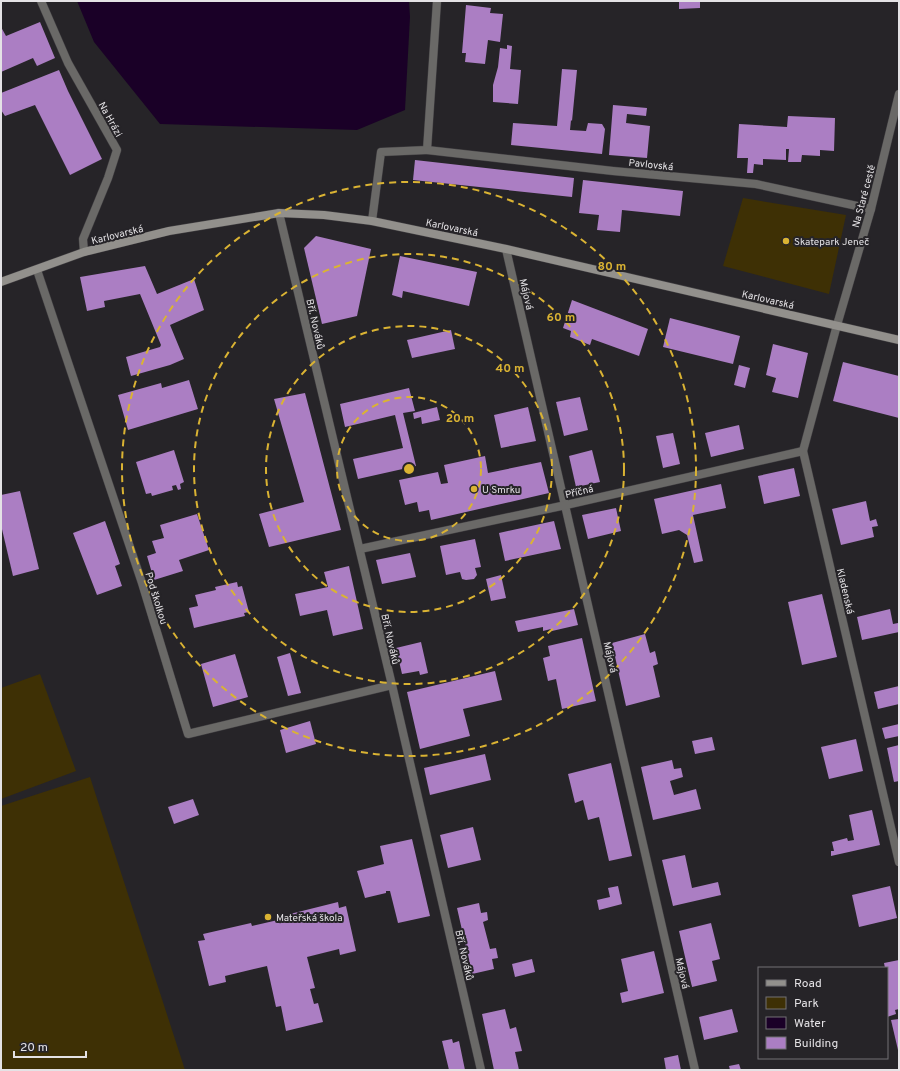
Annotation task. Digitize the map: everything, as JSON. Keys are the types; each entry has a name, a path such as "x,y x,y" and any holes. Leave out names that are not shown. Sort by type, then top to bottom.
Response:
{"main road":[{"name":"Karlovarská","path":"1,282 84,252 169,231 279,213 324,215 372,221 506,249 899,340"}],"street":[{"name":"Na Hrázi","path":"41,1 68,63 117,150 108,178 83,239 84,252"},
{"path":"427,150 437,1"},
{"name":"Na Staré cestě","path":"837,325 871,209 899,94"},
{"name":"Pavlovská","path":"372,221 381,152 427,150 756,184 871,209"},
{"name":"Bří. Nováků","path":"279,213 360,549 481,1070"},
{"name":"Májová","path":"506,249 566,504 695,1070"},
{"name":"Pod školkou","path":"37,270 142,583 188,734 392,685"},
{"name":"Kladenská","path":"837,325 803,451 899,862"},
{"name":"Příčná","path":"360,549 803,451"}],"green space":[{"name":"Skatepark Jeneč","path":"743,198 846,215 829,294 723,266"},
{"path":"40,674 76,771 1,799 1,688"},
{"path":"90,777 185,1070 1,1070 1,806"}],"water":[{"path":"77,1 409,1 410,17 405,110 357,130 160,124 94,42"}],"building":[{"path":"679,1 700,1 700,8 679,9"},
{"path":"466,5 491,8 490,13 503,14 500,42 488,40 485,64 465,62 466,53 462,53"},
{"path":"40,22 55,58 37,66 33,58 1,72 1,27 6,36"},
{"path":"507,45 512,46 510,69 521,70 518,104 493,102 493,85 498,67 500,48 507,49"},
{"path":"562,69 577,70 570,130 586,131 588,123 602,124 605,129 602,154 511,145 513,123 557,126"},
{"path":"59,70 102,159 70,175 35,105 5,116 1,110 1,93"},
{"path":"613,105 647,108 646,116 627,114 626,123 650,126 647,158 609,155"},
{"path":"788,116 835,118 834,151 820,150 820,156 802,155 801,162 788,162 789,149 786,149 786,160 763,159 763,165 754,164 753,173 747,173 748,158 737,158 739,124 787,127"},
{"path":"415,160 574,178 572,197 413,180"},
{"path":"583,180 683,191 680,216 622,210 620,232 597,230 599,215 579,213"},
{"path":"316,236 371,249 357,316 322,324 304,248"},
{"path":"400,256 477,272 469,306 403,291 402,298 392,295"},
{"path":"145,266 157,294 194,279 204,310 170,325 184,359 170,365 131,376 126,357 160,347 161,345 140,294 104,301 105,307 87,311 80,277"},
{"path":"572,300 648,329 639,356 592,339 590,345 570,337 571,331 563,328"},
{"path":"670,318 740,336 733,364 663,347"},
{"path":"451,330 455,349 412,358 407,340"},
{"path":"773,344 808,353 798,398 772,392 776,378 766,375"},
{"path":"843,362 899,376 899,418 833,401"},
{"path":"739,365 750,368 745,388 734,385"},
{"path":"189,380 198,409 128,430 118,395 161,383 162,388"},
{"path":"409,388 415,411 403,413 416,466 358,479 353,459 403,448 395,415 345,427 340,404"},
{"path":"305,393 341,530 269,547 259,514 304,502 274,399"},
{"path":"580,397 588,430 564,436 556,402"},
{"path":"437,407 440,420 422,424 421,417 414,419 413,413"},
{"path":"528,407 536,441 501,448 494,415"},
{"path":"739,425 744,449 711,457 705,433"},
{"path":"673,433 680,464 663,468 656,436"},
{"path":"174,450 184,482 180,484 181,489 178,490 176,485 172,486 173,490 152,496 151,493 146,494 136,462"},
{"path":"592,450 600,482 576,487 569,456"},
{"name":"U Smrku","path":"485,456 488,473 541,462 549,493 431,520 429,510 419,512 417,502 405,505 399,480 438,472 441,484 448,483 444,465"},
{"path":"794,468 800,496 764,504 758,476"},
{"path":"721,484 726,508 693,515 703,561 694,563 687,535 679,530 662,534 654,499"},
{"path":"20,491 39,569 13,576 1,525 1,495"},
{"path":"866,501 870,521 876,519 878,526 872,527 874,537 841,545 832,509"},
{"path":"616,508 621,531 588,539 582,515"},
{"path":"197,514 209,550 179,560 183,571 154,580 147,556 156,553 152,541 164,538 160,525"},
{"path":"105,521 120,564 115,566 122,586 97,595 73,533"},
{"path":"554,521 561,549 505,561 499,533"},
{"path":"475,539 481,567 475,568 477,575 474,579 462,579 460,572 446,575 440,546"},
{"path":"410,553 416,577 382,584 376,560"},
{"path":"349,566 363,629 333,636 327,610 300,616 295,594 328,587 324,572"},
{"path":"501,575 506,598 491,601 486,579"},
{"path":"237,582 238,587 242,586 249,612 244,613 245,616 194,628 189,608 198,606 195,595 216,590 215,587"},
{"path":"822,594 837,657 802,665 788,602"},
{"path":"574,609 578,625 552,631 551,629 543,631 543,627 518,632 515,621"},
{"path":"890,609 893,624 898,623 899,632 862,640 857,617"},
{"path":"645,634 650,653 655,651 658,664 653,666 660,697 626,706 612,643"},
{"path":"582,638 596,701 562,709 556,679 548,681 543,658 550,656 548,646"},
{"path":"421,642 428,673 420,675 419,671 402,674 396,648"},
{"path":"290,653 301,693 288,696 277,657"},
{"path":"235,654 248,697 213,707 201,664"},
{"path":"495,671 502,700 463,709 470,736 420,749 407,692"},
{"path":"899,686 899,704 878,709 874,692"},
{"path":"310,721 316,744 286,753 280,730"},
{"path":"899,724 899,736 885,739 882,728"},
{"path":"712,737 715,750 695,754 692,741"},
{"path":"856,739 863,771 829,779 821,747"},
{"path":"899,745 899,781 894,782 887,748"},
{"path":"485,754 491,780 430,795 424,768"},
{"path":"672,760 674,769 681,768 683,777 670,781 674,795 696,789 701,809 653,820 641,767"},
{"path":"611,763 632,856 609,861 599,817 588,820 583,800 575,803 568,774"},
{"path":"193,799 199,815 174,824 168,807"},
{"path":"872,810 880,845 831,856 831,851 834,851 832,842 847,838 848,841 854,840 849,815"},
{"path":"473,827 481,860 448,868 440,835"},
{"path":"412,839 430,916 398,923 390,891 365,898 357,871 384,864 380,846"},
{"path":"685,855 692,888 718,882 721,895 673,906 662,860"},
{"path":"618,886 622,904 599,910 597,900 610,897 608,888"},
{"path":"890,886 897,918 859,927 852,895"},
{"path":"338,902 339,908 346,906 356,951 340,955 339,949 307,957 315,988 310,989 314,1004 318,1003 323,1022 286,1031 281,1006 276,1007 267,966 225,976 226,982 209,986 198,941 205,940 203,934 251,923 252,926 291,917 290,914"},
{"path":"479,903 481,913 487,912 488,920 483,922 490,949 496,948 498,958 492,959 494,969 472,974 457,908"},
{"path":"711,923 720,959 712,961 717,981 692,987 679,931"},
{"path":"654,951 664,993 622,1003 620,993 628,991 621,959"},
{"path":"532,959 535,972 515,977 512,964"},
{"path":"899,960 899,1009 895,1010 896,1014 888,1017 888,967 885,967 884,963"},
{"path":"505,1009 510,1029 516,1027 522,1051 515,1052 519,1070 494,1070 482,1014"},
{"path":"732,1009 738,1032 704,1040 699,1017"},
{"path":"899,1019 899,1050 898,1050 891,1020"},
{"path":"452,1039 453,1043 459,1041 465,1070 449,1070 442,1041"},
{"path":"678,1055 681,1070 666,1070 664,1058"},
{"path":"739,1064 741,1070 730,1070 729,1066"}],"place":[{"name":"Skatepark Jeneč","path":"786,241"},
{"name":"U Smrku","path":"474,489"},
{"name":"Mateřská škola","path":"268,917"}]}
